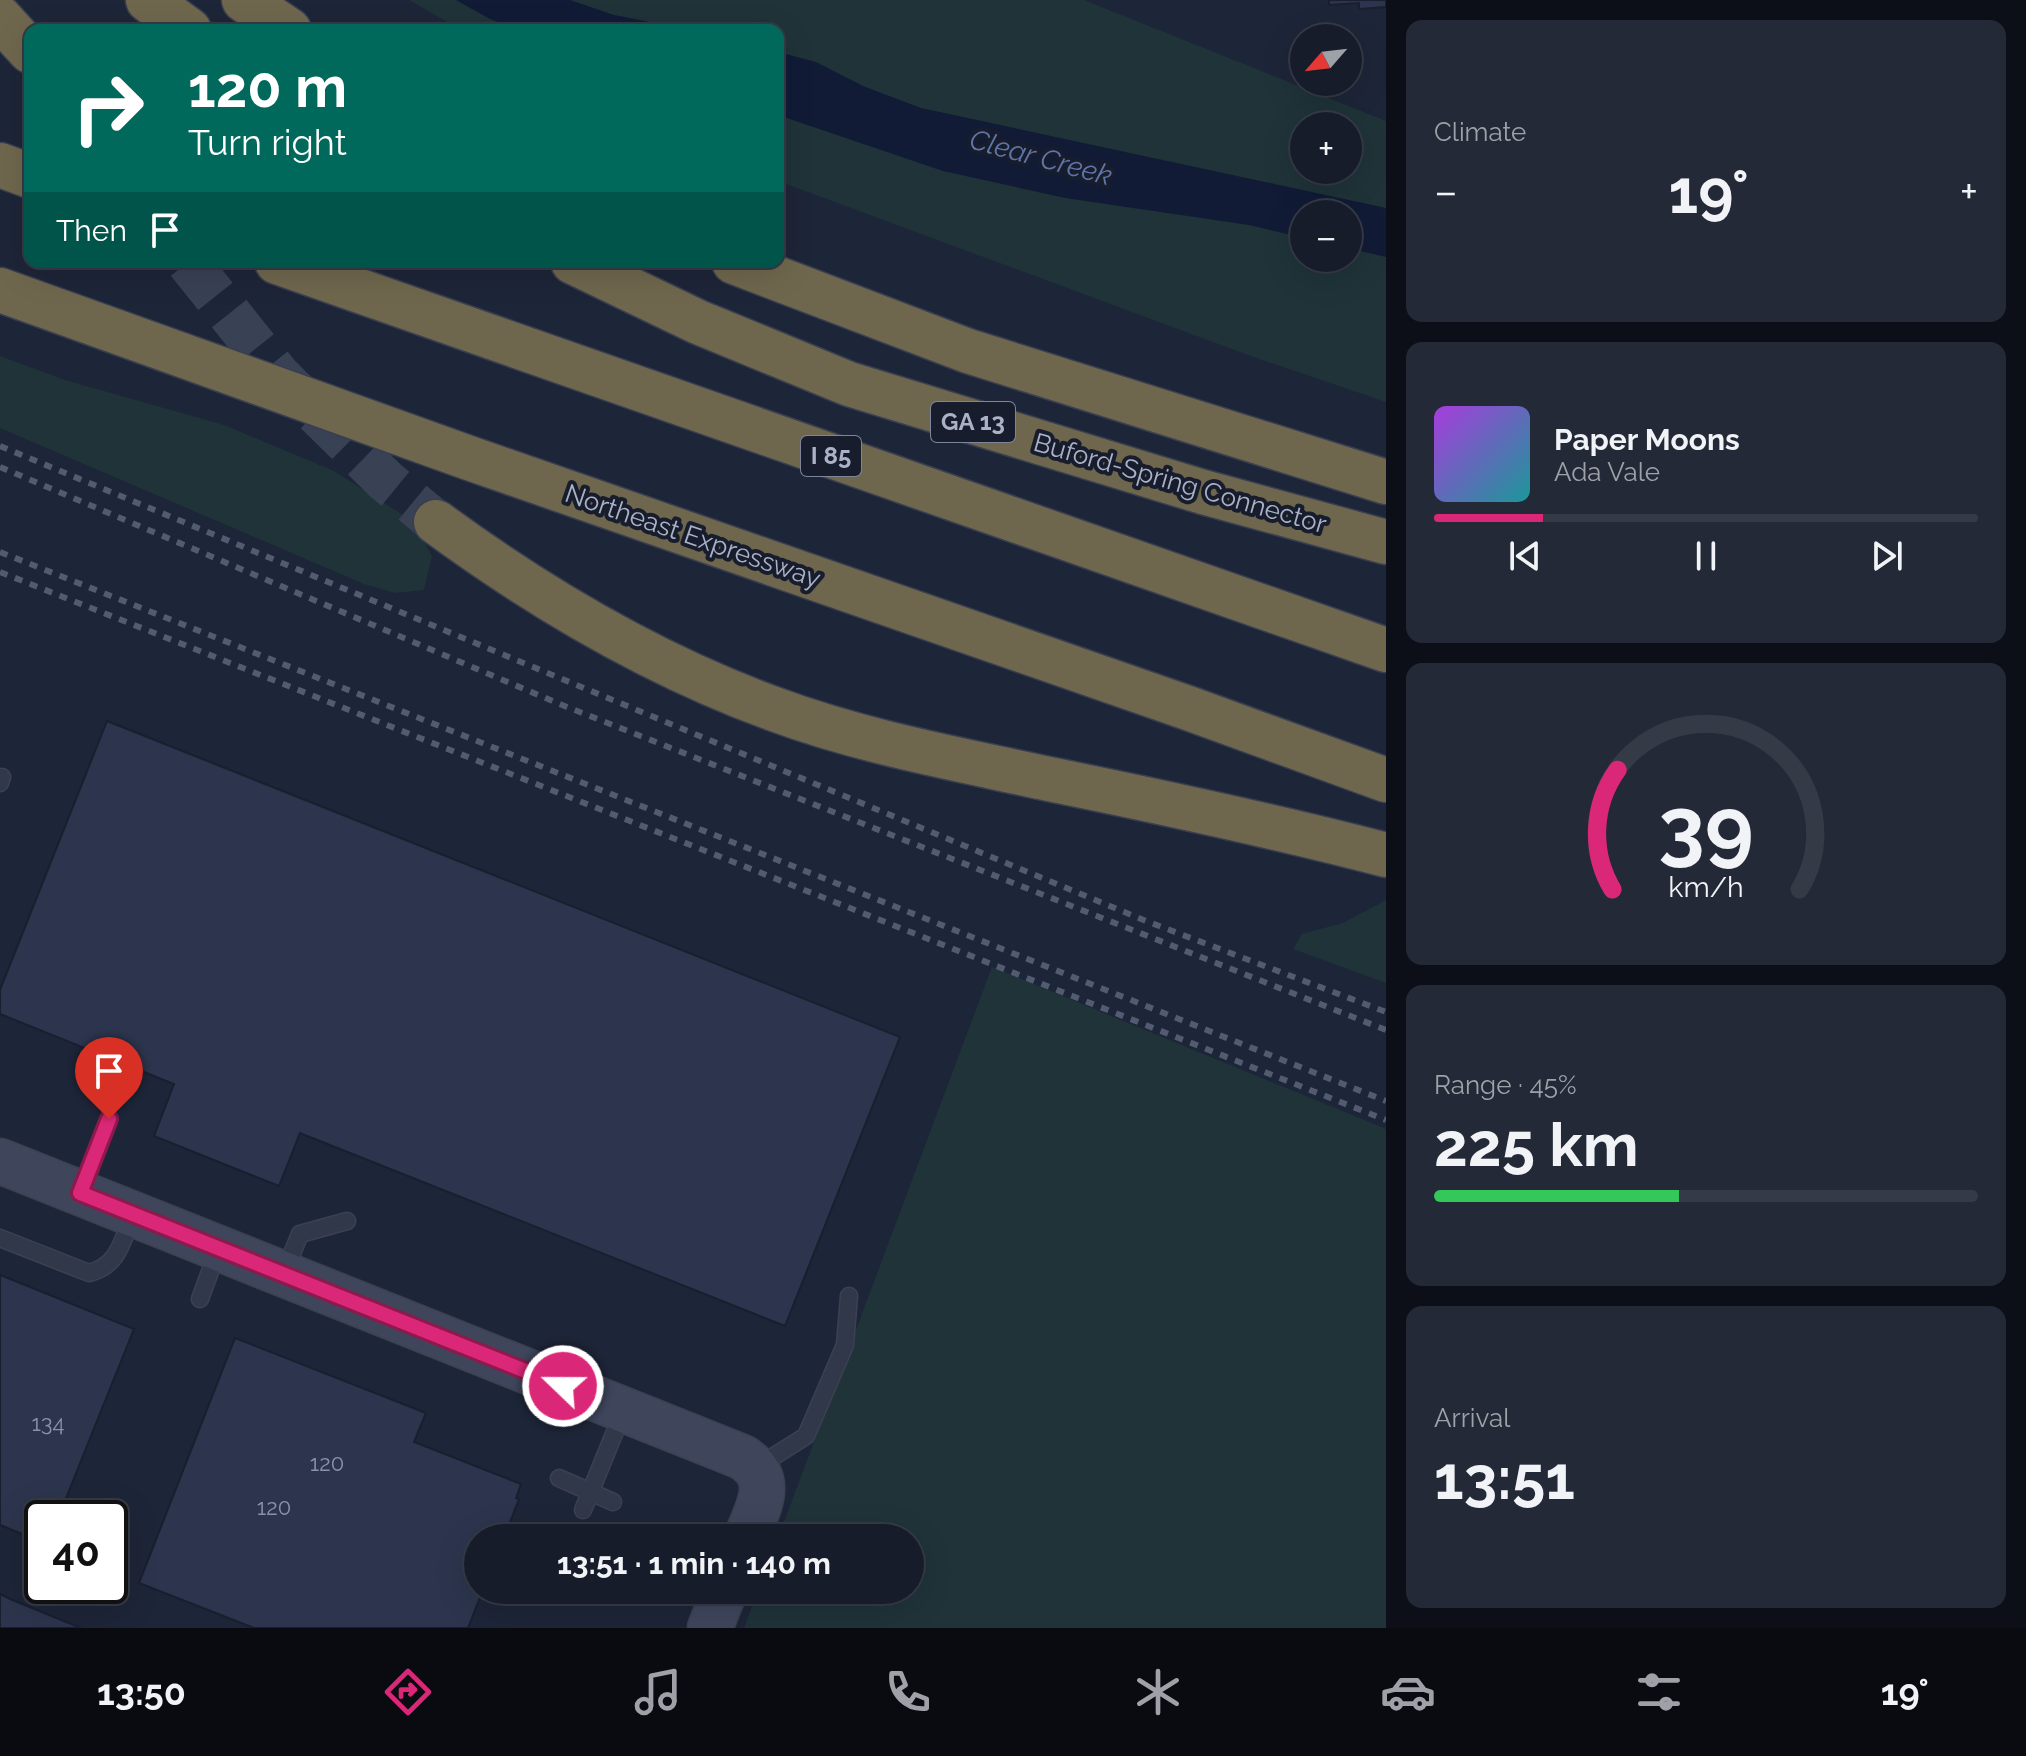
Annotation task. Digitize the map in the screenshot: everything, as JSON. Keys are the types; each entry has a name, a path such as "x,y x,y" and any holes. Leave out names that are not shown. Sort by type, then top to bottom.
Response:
{"highway":[{"path":"148,0 181,24"},
{"path":"244,0 280,24"},
{"path":"0,18 24,44"},
{"path":"0,165 24,174"},
{"name":"I 85","path":"294,268 1386,650"},
{"name":"Buford-Spring Connector","path":"586,268 698,322 849,384 1203,492 1386,542"},
{"name":"GA 13","path":"750,268 968,351 1386,482"},
{"name":"Northeast Expressway","path":"0,290 1386,780"},
{"path":"436,522 506,573 560,607 671,665 774,709 919,751 1279,827 1386,855"}],"street":[{"path":"0,1161 742,1457 756,1468 763,1484 761,1500 752,1524"},
{"path":"710,1628 719,1604"}],"lane":[{"path":"80,1193 109,1119"},
{"path":"0,1238 89,1273 102,1270 117,1254 133,1214"},
{"path":"284,1274 300,1234 347,1221"},
{"path":"200,1299 219,1248"},
{"path":"756,1468 806,1436 845,1345 849,1296"},
{"path":"583,1510 590,1492 607,1403"},
{"path":"559,1478 613,1502"}],"shaded area":[{"path":"409,0 1084,0 1290,83 1290,96 1324,96 1386,121 1386,402 1248,355 784,183 784,24 451,24"},
{"path":"0,356 65,380 224,425 334,471 414,522 432,556 424,590 395,593 364,584 0,428"},
{"path":"1386,900 1386,983 1293,949 1302,934 1343,923"},
{"path":"992,967 1386,1129 1386,1628 744,1628 753,1604 924,1604 924,1524 783,1524"}],"water":[{"path":"456,0 570,0 614,15 660,24 503,24"},
{"name":"Clear Creek","path":"784,54 816,62 863,86 921,108 1349,200 1290,200 1290,235 1249,225 1065,198 943,171 784,117"},
{"path":"1362,203 1386,208 1386,257 1362,251"}],"building":[{"path":"1329,0 1386,0 1386,7 1359,9 1359,3 1329,5"},
{"path":"107,721 900,1037 785,1326 300,1133 279,1186 154,1136 174,1084 0,1014 0,990"},
{"path":"0,1275 134,1329 65,1500 24,1500 24,1535 0,1525"},
{"path":"235,1338 426,1413 414,1442 521,1484 509,1524 464,1524 464,1604 477,1604 468,1628 254,1628 139,1583"},
{"path":"0,1594 10,1599 81,1628 0,1628"}],"tunnel":[{"path":"193,268 279,376 386,481 436,522"}],"railway":[{"path":"0,446 1146,921 1386,1012"},
{"path":"0,467 562,705 1386,1030"},
{"path":"0,552 1386,1101"},
{"path":"0,572 1386,1120"}],"route":[{"path":"109,1119 80,1193 563,1386"}]}
